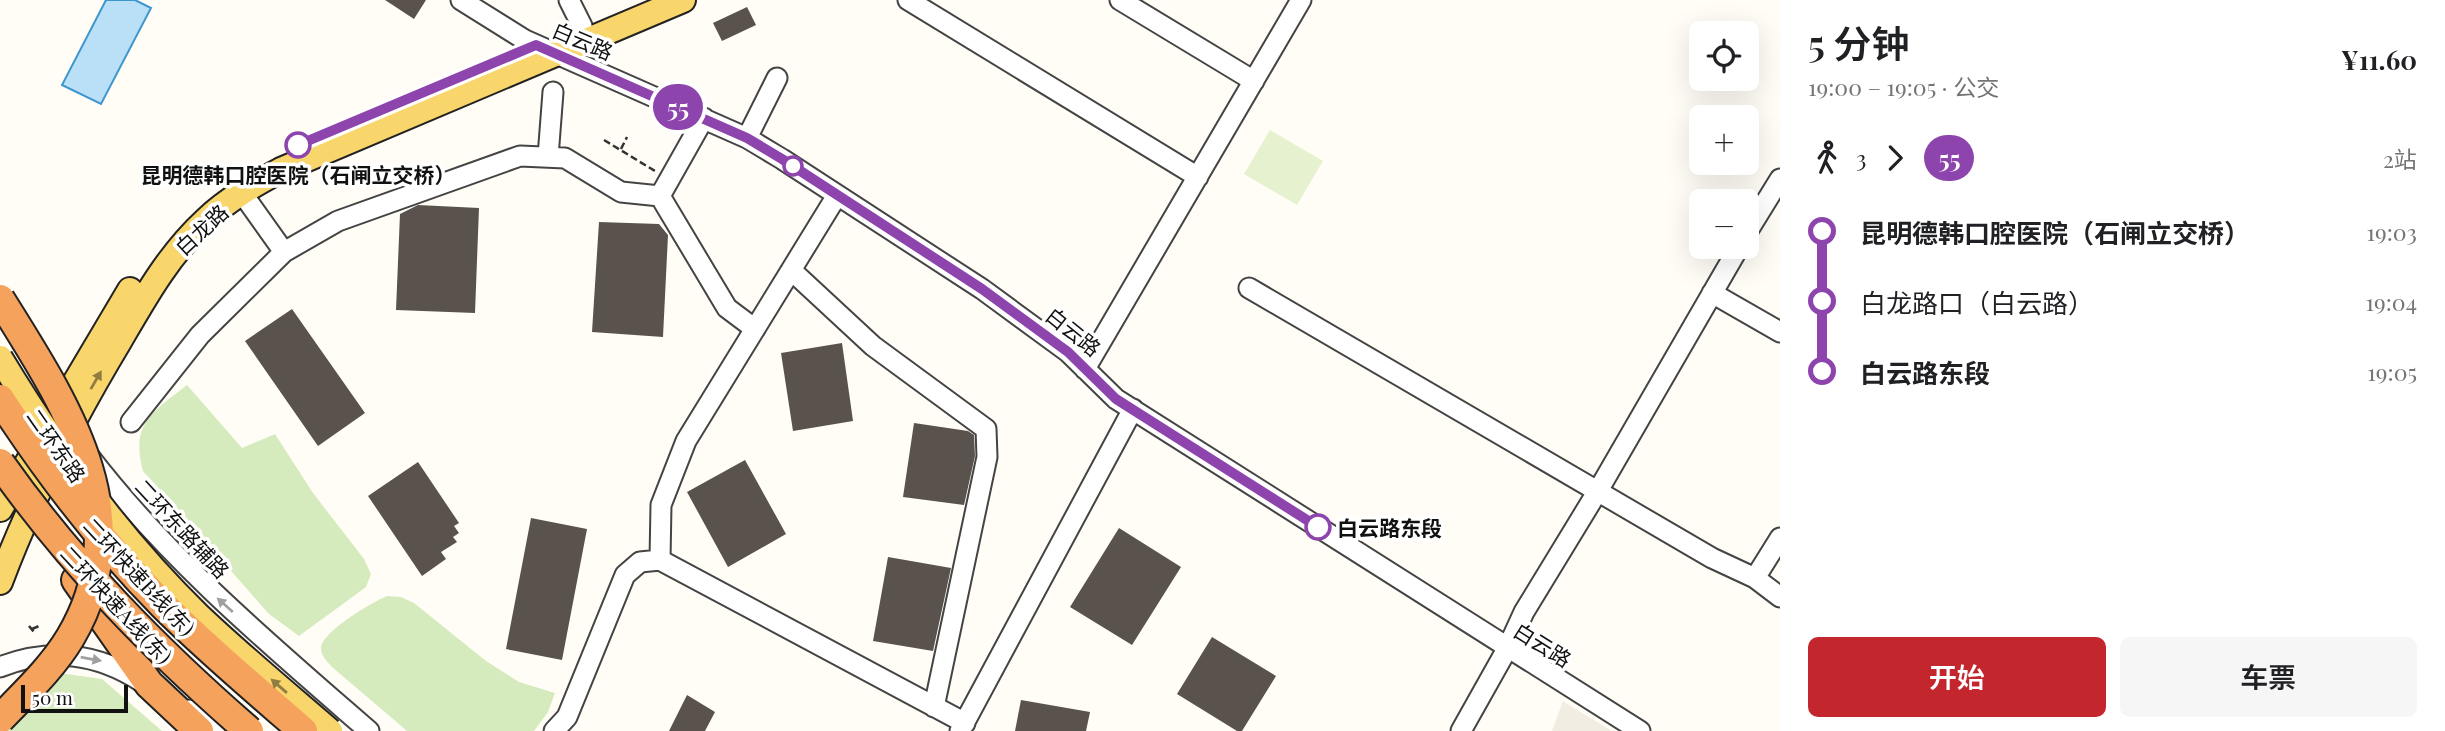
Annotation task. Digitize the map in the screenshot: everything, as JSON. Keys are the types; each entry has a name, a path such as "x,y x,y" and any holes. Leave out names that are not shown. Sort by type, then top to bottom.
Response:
{"highway":[{"path":"0,299 66,413 86,459 98,500 99,542 97,570 85,607 69,639 0,719"},
{"name":"二环快速B线(东)","path":"0,397 59,484 135,575 204,645 302,731"},
{"name":"二环快速A线(东)","path":"5,470 63,547 117,609 180,670 251,731"},
{"path":"31,506 100,617 156,691 199,731"}],"main road":[{"name":"白龙路","path":"0,509 5,470 62,420 174,253 207,218 281,170 546,50 582,26 644,0"},
{"name":"白龙路","path":"0,582 62,420 154,254 197,206 241,174 274,155 683,0"},
{"name":"二环东路","path":"0,358 68,462 140,553 198,614 330,731"}],"street":[{"name":"白云路","path":"461,0 546,50 747,138 982,289 1068,352 1116,399 1640,731"},
{"path":"569,0 582,26"},
{"path":"908,0 1198,177"},
{"path":"1121,0 1254,81"},
{"path":"1085,369 1301,0"},
{"path":"747,138 777,78"},
{"path":"548,157 553,92"},
{"path":"664,188 704,118"},
{"path":"131,422 200,335 284,252 338,221 520,156 565,158 621,192 664,188"},
{"path":"1759,213 1780,179"},
{"path":"664,188 727,308 755,329"},
{"path":"242,193 284,252"},
{"path":"660,560 661,505 686,441 836,197"},
{"path":"1461,731 1507,649 1524,612 1599,489 1732,259"},
{"path":"791,270 873,346 986,429 986,457 934,706"},
{"path":"1249,288 1535,456 1599,489 1712,558 1755,579 1780,597"},
{"path":"1712,293 1780,332"},
{"name":"二环东路辅路","path":"0,325 62,420 132,510 185,567 369,731"},
{"path":"554,731 567,717 625,575 640,562 660,560 934,706 962,727 1133,409"},
{"path":"5,470 31,506 130,621 251,731"},
{"path":"1755,579 1780,538"},
{"path":"0,667 47,656 86,657 118,666 226,731"}],"path":[{"path":"621,149 627,137"},
{"path":"604,140 621,149 664,188"},
{"path":"32,629 39,626"}],"green space":[{"path":"1270,130 1323,161 1297,205 1244,174"},
{"path":"187,385 242,448 275,434 313,493 364,559 371,574 366,587 299,636 269,614 143,471 140,441 147,420"},
{"path":"387,596 401,597 414,603 486,661 519,682 555,693 548,712 534,731 407,731 332,667 322,654 324,641 349,618"},
{"path":"45,671 102,679 162,731 0,731"}],"shaded area":[{"path":"1563,701 1569,705 1612,731 1552,731"}],"water":[{"path":"106,0 135,0 151,8 101,104 62,85"}],"building":[{"path":"385,0 426,0 414,19"},
{"path":"747,7 756,25 722,41 713,23"},
{"path":"418,205 479,208 475,313 396,310 400,214"},
{"path":"599,222 659,224 668,235 663,337 592,332"},
{"path":"292,309 365,413 318,446 245,341"},
{"path":"842,343 853,421 793,431 781,353"},
{"path":"914,423 968,431 974,435 975,456 964,505 903,497"},
{"path":"745,460 786,534 728,567 687,492"},
{"path":"418,462 459,523 454,526 459,533 453,537 457,542 441,552 446,559 422,576 368,496"},
{"path":"531,518 587,529 562,660 506,649"},
{"path":"1119,528 1181,567 1132,645 1070,607"},
{"path":"888,557 951,568 933,651 873,641"},
{"path":"1212,637 1276,676 1242,731 1237,731 1177,694"},
{"path":"687,695 715,712 705,731 669,731"},
{"path":"1021,700 1090,712 1086,731 1015,731"}],"bus line":[{"name":"55","path":"298,145 536,45 747,138 782,159 830,193 982,289 1068,352 1116,399 1318,527"}],"place":[{"name":"昆明德韩口腔医院（石闸立交桥）","path":"298,145"},
{"name":"白云路东段","path":"1318,527"}]}
